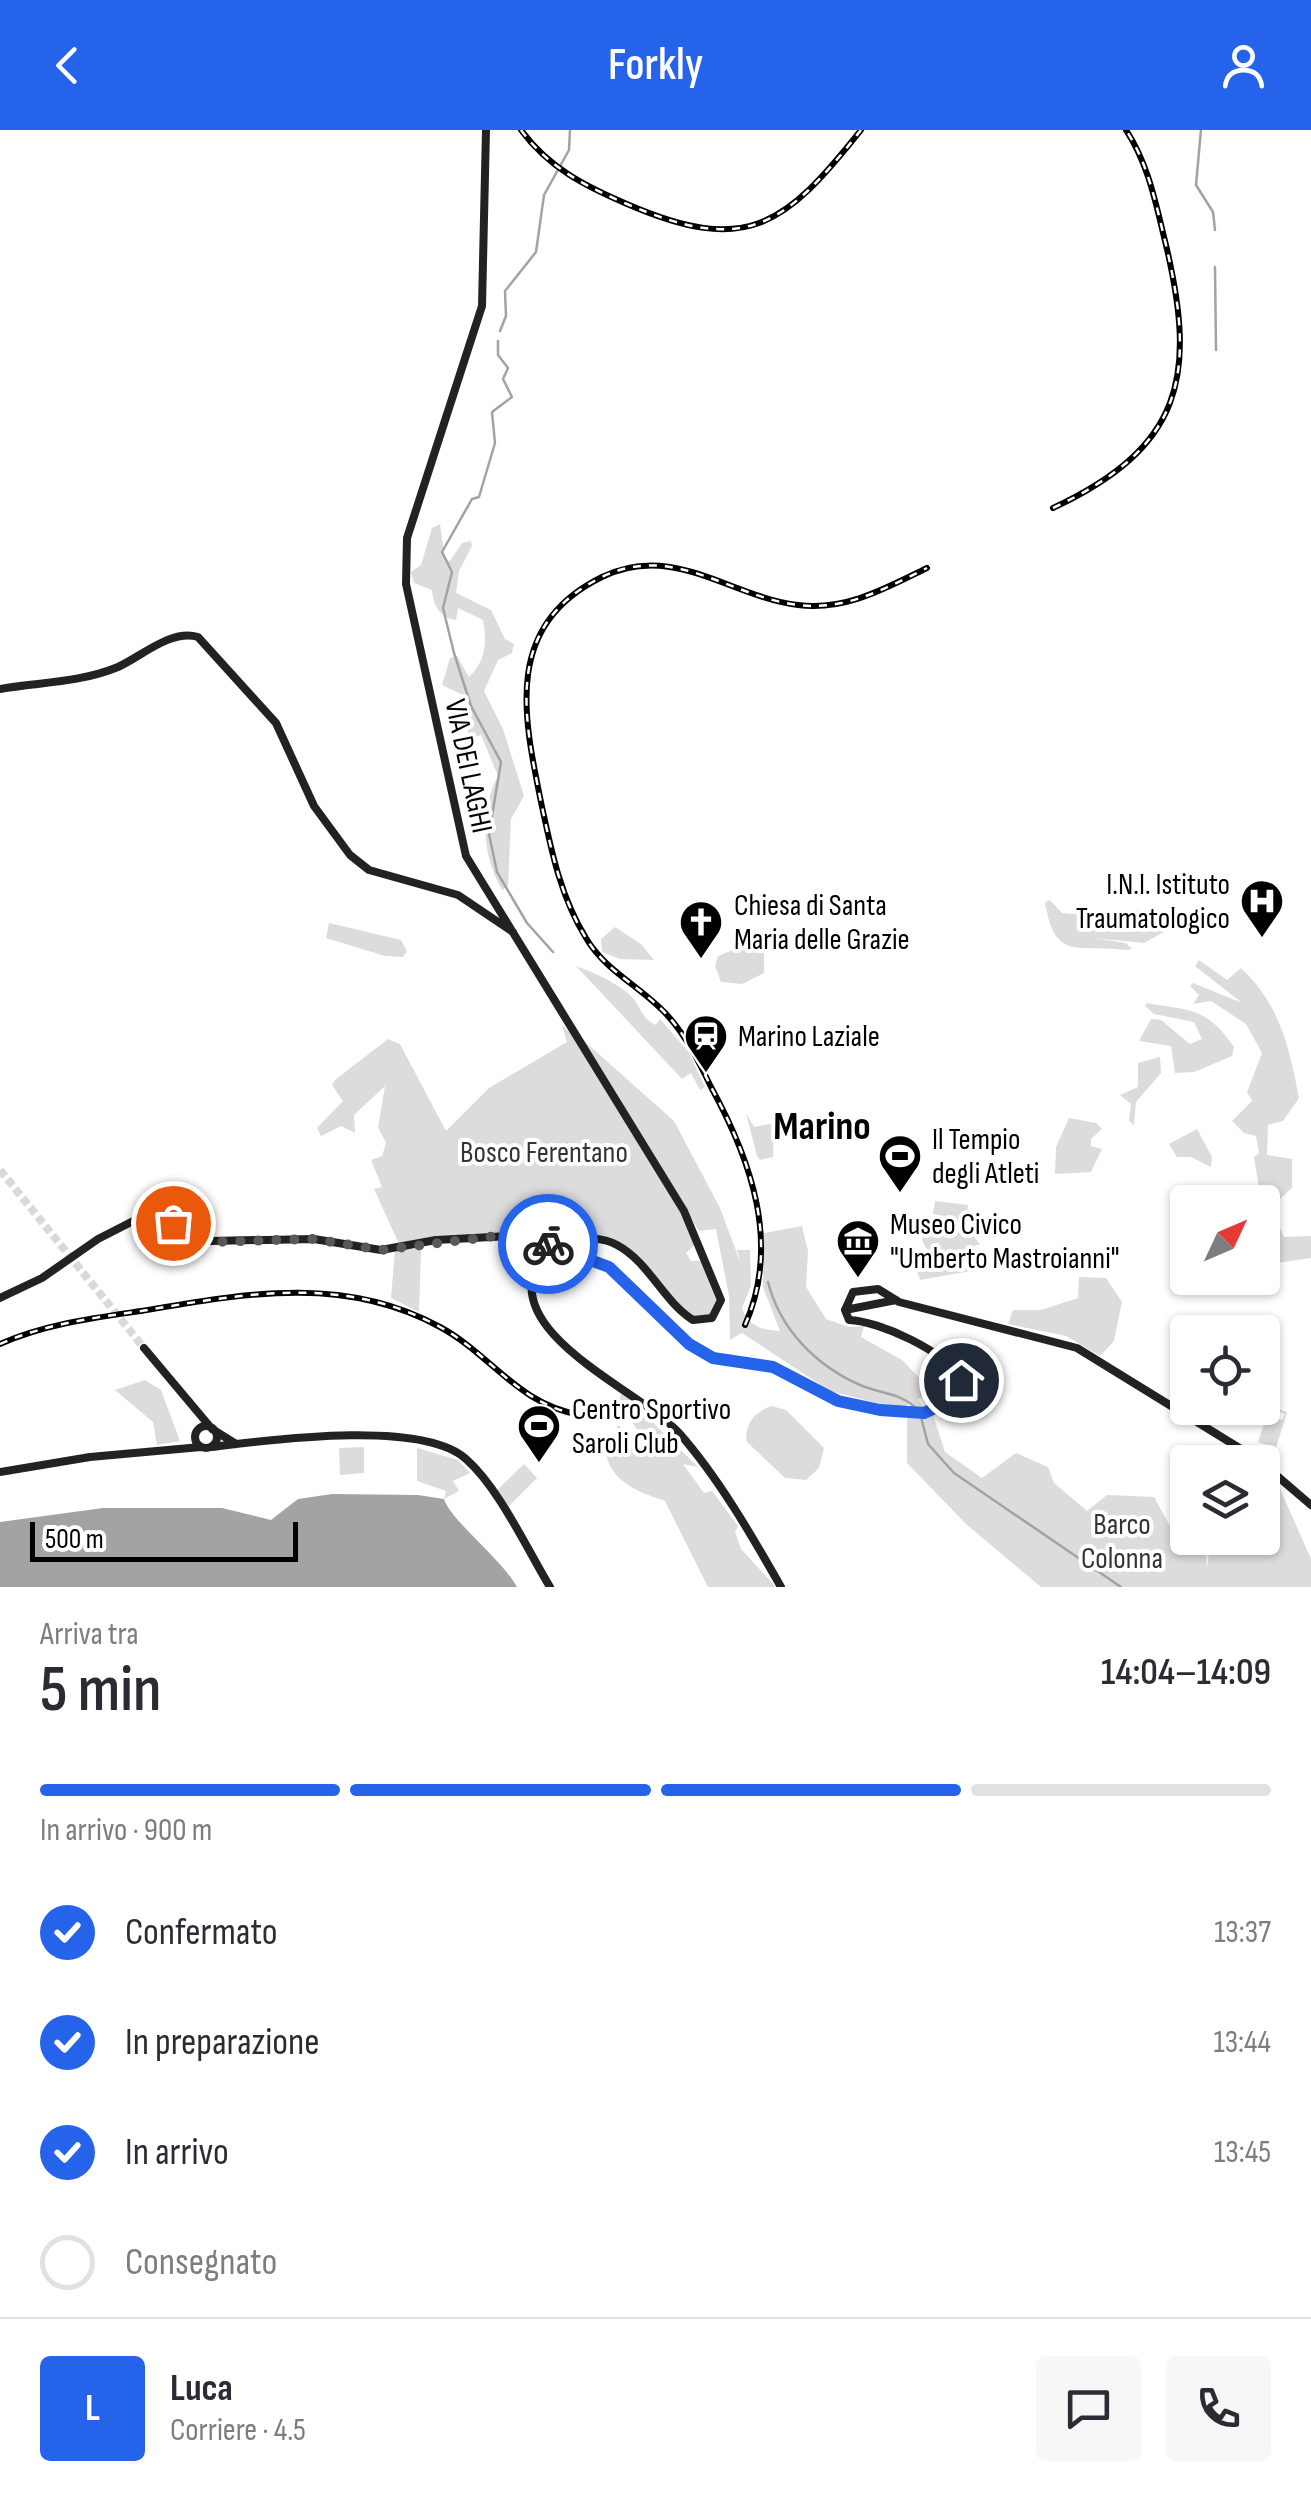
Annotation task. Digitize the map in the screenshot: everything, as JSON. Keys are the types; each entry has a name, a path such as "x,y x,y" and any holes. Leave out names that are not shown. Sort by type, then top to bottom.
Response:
{"main road":[{"name":"VIA DEI LAGHI","path":"486,130 480,315 408,532 404,561 462,842 471,866 689,1220 718,1288 718,1311 707,1320 692,1320 624,1249 589,1239 558,1244 542,1258"},
{"path":"0,689 77,680 116,668 181,635 202,638 276,721 310,799 347,853 368,870 462,897 513,932"},
{"path":"0,1298 45,1276 125,1224 148,1216 166,1219 210,1242 314,1239 381,1250 502,1235 558,1244"},
{"name":"VIA DEI LAGHI","path":"558,1244 575,1249 589,1239"},
{"path":"534,1241 542,1258 531,1290 540,1316 582,1362 677,1431 781,1587"},
{"path":"542,1258 575,1249 612,1269 702,1353 728,1362 777,1368 838,1401 924,1413 944,1407 959,1393 961,1380 946,1358 877,1323 849,1320 845,1310 853,1292 878,1289 896,1300 1077,1348 1233,1445"},
{"path":"845,1310 896,1300"},
{"path":"144,1348 212,1428 236,1444"},
{"path":"191,1406 198,1421 195,1435"},
{"path":"175,1450 202,1427 212,1428"},
{"path":"206,1447 217,1438 212,1428"},
{"path":"195,1435 206,1447"},
{"path":"0,1472 175,1450 360,1435 452,1449 478,1473 550,1587"},
{"path":"1280,1478 1311,1505"}],"green space":[{"path":"440,524 445,560 450,561 462,543 471,541 459,571 456,593 491,610 505,639 514,644 512,653 498,660 484,691 503,729 524,796 511,819 508,886 502,890 490,862 485,833 488,804 498,776 481,735 466,739 472,713 465,696 442,685 450,658 457,656 469,677 479,664 485,643 483,620 458,608 456,620 446,617 436,606 432,590 414,583 411,572 421,565 432,528"},
{"path":"1050,900 1062,913 1154,910 1184,915 1183,921 1173,923 1143,914 1097,923 1151,918 1171,928 1144,943 1094,938 1126,943 1132,949 1081,948 1062,942 1055,934 1045,902"},
{"path":"329,923 401,940 407,951 403,957 385,956 326,938"},
{"path":"615,927 641,944 654,960 620,959 602,952 601,939"},
{"path":"753,942 764,954 764,973 742,984 721,982 715,966 718,956"},
{"path":"1199,960 1227,980 1241,968 1265,997 1281,1027 1299,1098 1283,1121 1268,1125 1267,1155 1292,1159 1292,1188 1280,1199 1280,1185 1258,1185 1254,1157 1259,1153 1256,1136 1244,1133 1232,1121 1252,1101 1247,1092 1262,1053 1246,1024 1211,1001 1193,1004 1199,995 1190,986 1193,983 1242,1003 1195,966"},
{"path":"576,966 623,989 651,1022 656,1025 660,1019 688,1051 705,1087 700,1090 691,1073 682,1079"},
{"path":"1147,1003 1206,1018 1234,1047 1232,1056 1194,1072 1175,1073 1171,1046 1139,1041 1151,1019 1161,1020 1190,1044 1202,1039 1194,1022 1154,1014 1145,1006"},
{"name":"Bosco Ferentano","path":"562,1025 577,1039 698,1242 686,1253 691,1261 705,1261 719,1297 713,1315 692,1319 635,1257 600,1236 552,1239 508,1233 432,1237 399,1244 374,1189 382,1187 371,1160 382,1156 386,1143 378,1127 385,1086 354,1115 355,1133 341,1126 321,1136 317,1128 343,1101 332,1085 335,1080 388,1039 400,1044 446,1131 489,1088 567,1042"},
{"path":"583,1040 674,1121 720,1208 741,1264 737,1250 750,1250 751,1286 742,1308 748,1319 762,1328 780,1331 763,1287 764,1233 802,1226 808,1251 806,1287 826,1319 849,1327 864,1326 861,1337 902,1360 927,1386 927,1396 918,1399 925,1410 918,1411 910,1403 900,1409 830,1391 742,1333 730,1340 729,1296 716,1229 699,1231"},
{"path":"1160,1057 1161,1073 1136,1102 1134,1125 1129,1121 1131,1104 1120,1095 1138,1087 1138,1063"},
{"path":"746,1113 754,1127 774,1123 773,1157 760,1160 757,1156"},
{"path":"1069,1118 1096,1123 1102,1129 1091,1139 1091,1146 1102,1149 1091,1172 1055,1174 1056,1147"},
{"path":"1197,1129 1212,1157 1211,1167 1191,1157 1177,1157 1169,1144"},
{"path":"935,1201 968,1205 965,1224 980,1245 975,1245 974,1262 932,1257 923,1243 918,1217 956,1223 956,1218 933,1214"},
{"path":"1280,1228 1284,1237 1311,1236 1311,1258 1280,1263"},
{"path":"408,1246 421,1251 419,1312 391,1298 395,1249"},
{"path":"961,1260 977,1270 920,1280 915,1265"},
{"path":"1079,1277 1106,1278 1122,1302 1114,1341 1100,1356 1066,1336 1008,1324 1013,1310 1041,1310 1078,1298"},
{"path":"145,1380 161,1390 180,1441 157,1445 153,1422 115,1390"},
{"path":"622,1392 698,1467 683,1464 704,1493 712,1491 738,1526 735,1532 741,1549 776,1587 708,1587 665,1501 634,1488 618,1476 607,1459 605,1447 622,1443 615,1432 618,1425 637,1443 642,1436 631,1421 634,1417 619,1400"},
{"path":"772,1406 786,1410 824,1448 819,1468 806,1480 785,1478 747,1442 752,1419"},
{"path":"1280,1410 1287,1412 1277,1445 1258,1442 1264,1425 1280,1425 1285,1414"},
{"name":"Barco Colonna","path":"933,1415 945,1452 982,1478 1016,1453 1048,1467 1054,1483 1087,1511 1107,1495 1154,1497 1170,1526 1170,1555 1206,1555 1207,1568 1209,1555 1280,1555 1280,1489 1311,1559 1311,1587 1041,1587 966,1524 907,1463 907,1416"},
{"path":"364,1447 364,1473 340,1475 339,1448"},
{"path":"417,1448 458,1460 470,1473 453,1481 459,1491 444,1499 446,1491 417,1481"},
{"path":"524,1464 537,1478 509,1506 495,1492"}],"shaded area":[{"path":"332,1494 444,1499 517,1587 0,1587 0,1522 103,1508 222,1508 271,1520 298,1499"}],"waterway":[{"path":"500,331 506,316 505,291 536,252 544,195 569,150 570,130"},
{"path":"1201,130 1196,185 1213,212 1215,230"},
{"path":"1215,267 1216,350"},
{"path":"498,341 498,355 508,368 503,379 512,397 492,412 495,443 479,497 472,499 442,552 452,572 443,608 471,706 501,762 489,834 497,872 527,923 553,952"},
{"path":"768,1282 781,1315 814,1356 844,1377 898,1397 918,1410"},
{"path":"921,1417 928,1444 954,1473 1121,1587"}],"tunnel":[{"path":"0,1170 144,1348"}],"railway":[{"path":"521,130 556,165 612,197 668,220 704,228 734,229 785,209 809,189 861,130"},
{"path":"1053,508 1096,485 1130,460 1154,433 1170,403 1178,370 1180,333 1166,245 1146,171 1126,130"},
{"path":"745,1325 756,1295 761,1233 749,1173 725,1115 681,1032 658,1006 594,950 569,906 534,769 528,674 535,646 549,620 571,597 602,577 628,568 678,568 773,600 816,606 865,596 927,568"},
{"path":"0,1344 69,1323 217,1299 330,1294 404,1310 440,1327 522,1390 540,1401 581,1415"}],"way so far":[{"path":"173,1223 210,1242 314,1239 381,1250 436,1240 505,1235 548,1244"}],"place":[{"name":"I.N.I. Istituto Traumatologico","path":"1262,939"},
{"name":"Chiesa di Santa Maria delle Grazie","path":"701,960"},
{"name":"Marino Laziale","path":"706,1074"},
{"name":"Il Tempio degli Atleti","path":"900,1194"},
{"name":"Museo Civico \"Umberto Mastroianni\"","path":"858,1279"},
{"name":"Centro Sportivo Saroli Club","path":"539,1464"}],"district":[{"name":"Marino","path":"822,1125"}],"route":[{"path":"548,1244 590,1257 612,1269 702,1353 728,1362 777,1368 838,1401 886,1411 924,1413 939,1410 952,1400 960,1392 961,1380"}]}
